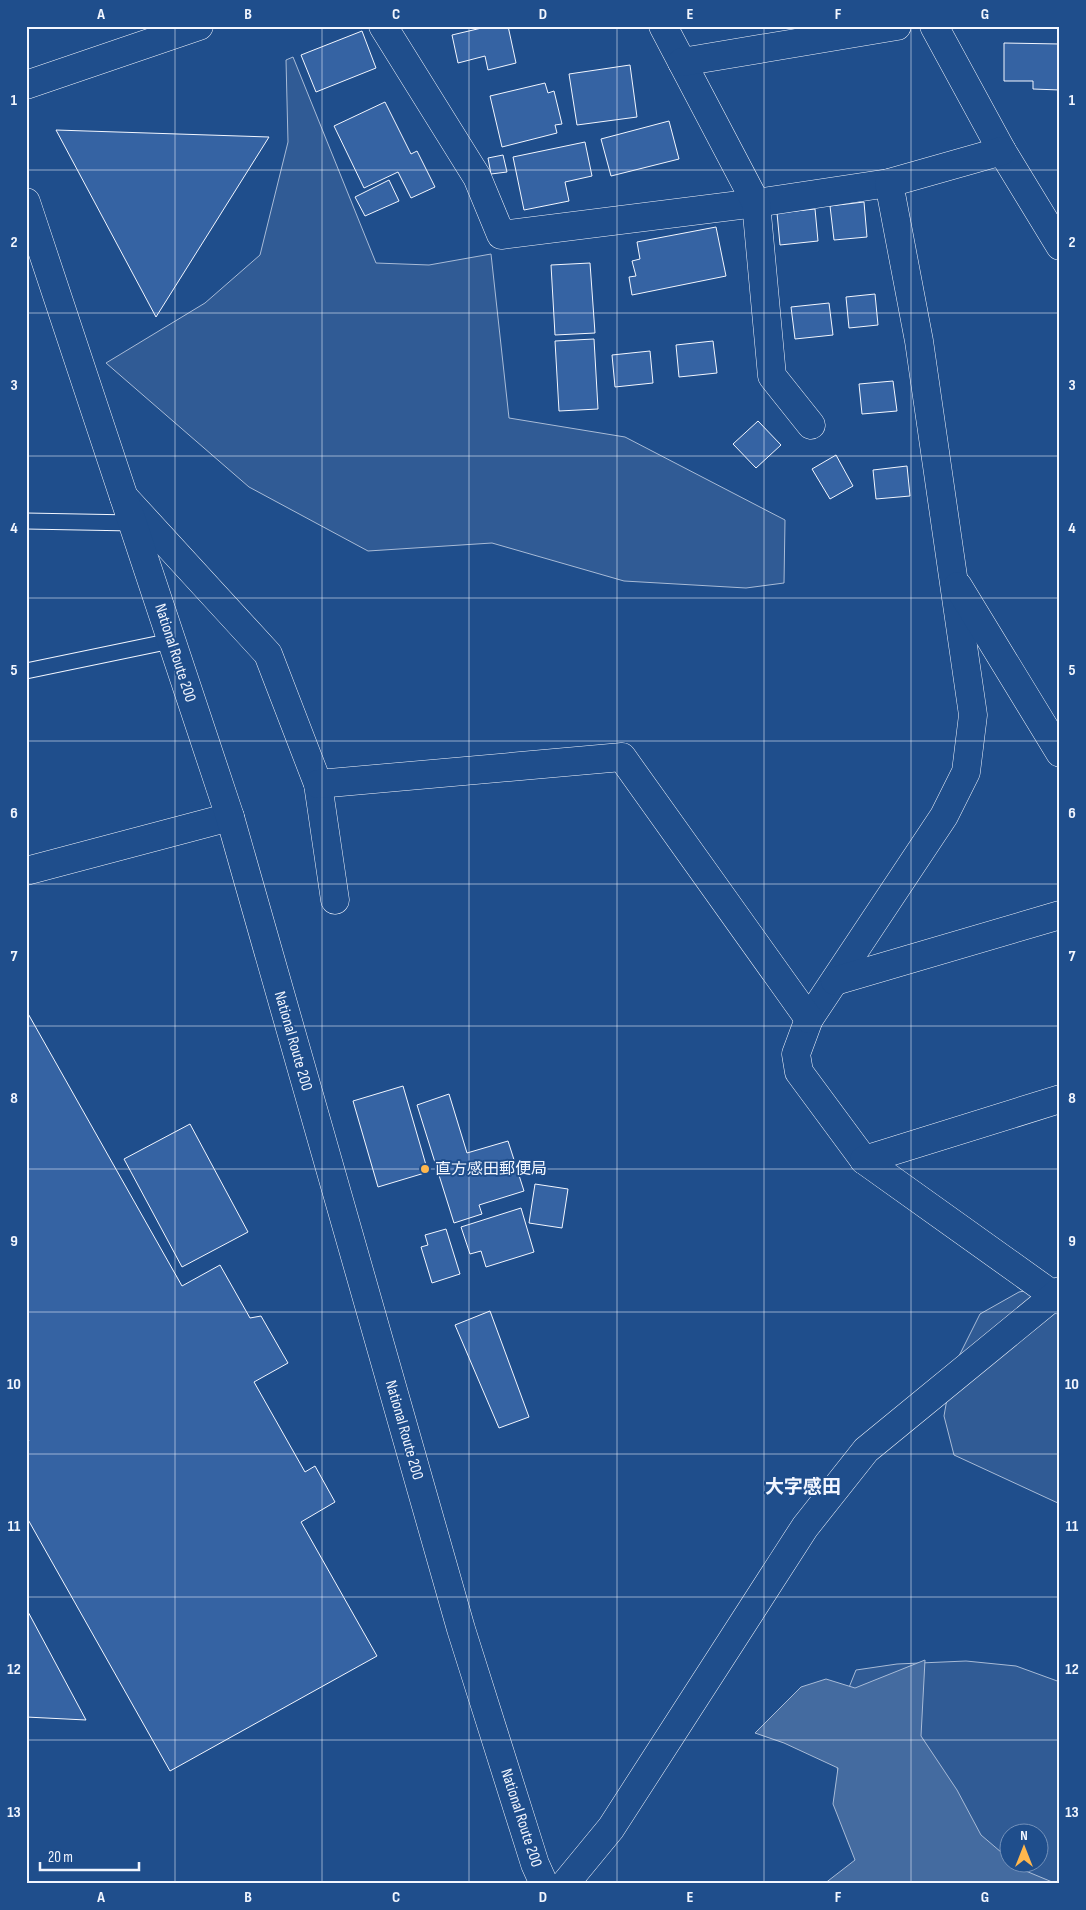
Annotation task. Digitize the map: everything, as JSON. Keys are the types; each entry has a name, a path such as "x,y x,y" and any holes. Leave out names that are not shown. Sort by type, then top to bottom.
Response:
{"main road":[{"path":"26,85 155,33 199,26"},
{"path":"383,26 476,177 501,235 756,203 889,182 1002,151"},
{"path":"663,26 756,203 772,376 811,425"},
{"path":"682,62 897,26"},
{"path":"934,26 1002,151 1053,222 1060,246"},
{"path":"566,1884 611,1828 804,1527 866,1450 1057,1295 864,1160 799,1072 796,1054 809,1019 944,816 966,772 973,715 919,341 889,182"},
{"name":"National Route 200","path":"26,202 230,817 461,1629 535,1864 544,1884"},
{"path":"124,497 268,654 318,784 335,900"},
{"path":"952,575 1060,753"},
{"path":"318,784 622,757 809,1019"},
{"path":"26,871 230,817"},
{"path":"835,981 1060,915"},
{"path":"864,1160 1060,1099"}],"lane":[{"path":"26,521 133,523"},
{"path":"26,671 171,641"}],"shaded area":[{"path":"293,57 376,263 429,265 491,254 509,418 625,437 785,520 784,583 746,588 624,581 492,543 368,551 249,487 106,363 205,303 260,255 288,142 286,60"},
{"path":"1060,1284 1060,1504 954,1455 944,1416 952,1370 980,1314 1019,1292"},
{"path":"925,1660 921,1736 957,1790 981,1835 998,1849 998,1872 1028,1872 1057,1884 824,1884 855,1860 833,1804 838,1768 784,1743 755,1733 801,1687 826,1679 855,1688"},
{"path":"966,1661 1016,1666 1060,1682 1060,1884 881,1884 845,1816 835,1754 836,1720 856,1670 897,1664"}],"building":[{"path":"490,26 508,26 516,63 488,70 485,56 458,63 452,35"},
{"path":"362,31 376,68 316,92 301,55"},
{"path":"1004,43 1060,44 1060,90 1033,89 1033,81 1004,81"},
{"path":"630,65 637,117 577,125 569,74"},
{"path":"545,83 548,93 554,91 562,124 555,125 557,133 502,147 490,96"},
{"path":"385,102 411,154 417,151 435,187 411,198 398,172 364,188 334,126"},
{"path":"669,121 679,159 611,176 601,139"},
{"path":"56,130 269,137 156,317"},
{"path":"585,142 592,176 565,182 569,201 524,210 513,157"},
{"path":"503,155 507,172 491,174 488,158"},
{"path":"389,180 399,201 365,216 355,197"},
{"path":"864,202 867,237 834,240 830,206"},
{"path":"815,209 818,241 780,245 777,213"},
{"path":"716,227 726,276 632,295 629,277 636,276 632,261 640,259 637,242"},
{"path":"590,263 595,333 555,335 551,265"},
{"path":"875,294 878,325 849,328 846,297"},
{"path":"829,303 833,335 795,339 791,307"},
{"path":"594,339 598,409 559,411 555,341"},
{"path":"713,341 717,373 679,377 676,345"},
{"path":"650,351 653,383 615,387 612,355"},
{"path":"893,381 897,411 862,414 859,384"},
{"path":"758,421 781,445 756,468 733,444"},
{"path":"836,455 853,486 830,499 812,469"},
{"path":"907,466 910,496 876,499 873,470"},
{"path":"26,1010 182,1286 220,1265 250,1318 261,1316 288,1363 254,1382 305,1472 315,1466 335,1502 301,1522 377,1656 170,1771 26,1516 26,1443 29,1441 26,1436"},
{"path":"403,1086 428,1172 378,1187 353,1101"},
{"path":"449,1094 467,1153 508,1141 524,1191 479,1205 482,1214 454,1223 417,1105"},
{"path":"190,1124 248,1232 182,1267 124,1159"},
{"path":"535,1184 568,1189 562,1228 529,1223"},
{"path":"521,1208 534,1252 486,1267 481,1251 470,1254 461,1227"},
{"path":"446,1229 460,1274 432,1283 421,1247 428,1245 425,1235"},
{"path":"490,1311 529,1417 499,1428 455,1325"},
{"path":"26,1608 86,1720 26,1717"}],"place":[{"name":"直方感田郵便局","path":"425,1169"}],"district":[{"name":"大字感田","path":"803,1487"}]}
